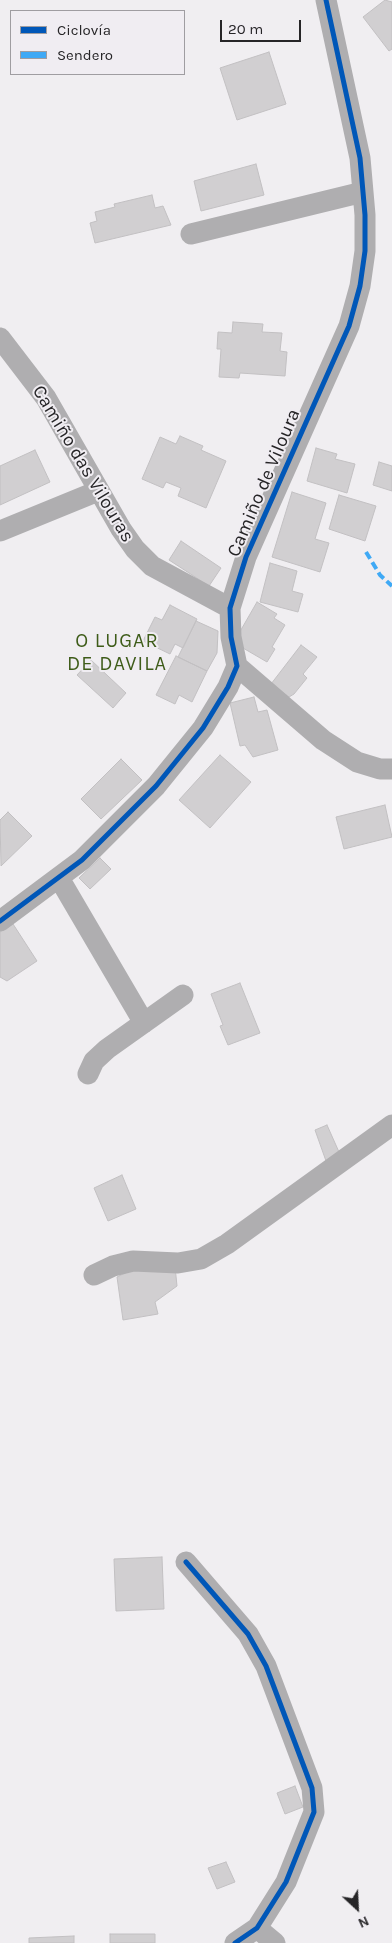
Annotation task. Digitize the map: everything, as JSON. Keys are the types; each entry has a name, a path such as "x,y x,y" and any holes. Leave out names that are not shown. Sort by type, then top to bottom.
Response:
{"street":[{"name":"Camiño de Viloura","path":"237,666 231,637 230,608 246,557 349,326 360,286 365,251 360,158 326,0"},
{"path":"191,234 363,192"},
{"name":"Camiño das Vilouras","path":"0,338 46,398 98,491 135,549 152,566 230,608"},
{"path":"0,531 98,491"},
{"path":"0,921 82,860 156,786 202,728 228,687 237,666 323,740 357,762 380,769 392,770"},
{"path":"59,878 144,1022"},
{"path":"88,1074 94,1061 106,1048 183,995"},
{"path":"94,1276 113,1266 133,1261 178,1263 201,1259 227,1244 392,1125"},
{"path":"186,1562 248,1634 266,1666 312,1788 314,1812 286,1882 257,1928 235,1943"},
{"path":"257,1928 275,1943"}],"building":[{"path":"385,0 392,2 392,49 389,51 363,17"},
{"path":"269,52 286,104 237,120 220,68"},
{"path":"256,164 264,195 201,211 194,181"},
{"path":"152,195 155,208 163,206 171,225 95,243 90,223 97,221 95,212 115,207 114,204"},
{"path":"233,322 263,324 262,332 282,333 280,351 287,352 285,376 240,373 239,378 219,377 221,349 217,349 218,332 232,333"},
{"path":"180,436 203,446 201,450 226,461 206,508 178,496 181,488 166,482 163,488 142,479 160,437 176,444"},
{"path":"316,448 337,454 335,459 355,464 347,493 307,481"},
{"path":"35,450 50,482 0,505 0,466"},
{"path":"379,462 392,466 392,491 373,485"},
{"path":"292,492 326,503 315,539 329,543 320,572 272,557"},
{"path":"339,495 376,506 365,541 329,529"},
{"path":"181,541 221,568 209,586 169,560"},
{"path":"270,563 297,571 292,591 303,594 298,612 260,602"},
{"path":"257,602 277,614 274,618 285,625 272,647 275,649 267,662 243,648 238,635"},
{"path":"170,605 197,619 183,648 175,644 170,654 143,641 155,617 162,620"},
{"path":"196,621 218,631 217,653 207,671 178,657"},
{"path":"301,645 317,657 303,674 307,678 294,694 289,697 271,684"},
{"path":"176,656 207,671 192,702 179,695 175,704 156,695"},
{"path":"91,660 126,693 113,708 77,675"},
{"path":"254,697 258,712 267,710 278,750 253,757 245,745 240,746 230,703"},
{"path":"220,755 251,782 210,828 179,800"},
{"path":"121,759 142,780 101,819 81,799"},
{"path":"385,805 392,837 344,849 336,817"},
{"path":"8,812 32,836 1,866 0,820"},
{"path":"100,858 111,869 90,889 79,878"},
{"path":"13,924 37,961 7,981 0,977 0,932"},
{"path":"240,983 260,1033 228,1045 220,1026 223,1025 211,994"},
{"path":"327,1125 339,1152 326,1161 315,1130"},
{"path":"122,1175 136,1209 108,1221 94,1188"},
{"path":"175,1266 177,1286 155,1302 158,1314 123,1320 117,1277 135,1268"},
{"path":"162,1557 164,1609 116,1611 114,1559"},
{"path":"295,1786 303,1807 285,1814 277,1793"},
{"path":"226,1862 235,1882 217,1889 208,1868"},
{"path":"110,1934 155,1934 155,1943 110,1943"},
{"path":"74,1936 74,1943 29,1943 29,1938"}],"marked path":[{"path":"366,552 380,575 392,586"}],"cycle path":[{"path":"0,921 82,860 156,786 203,728 228,687 237,666 231,637 230,608 246,557 349,326 360,286 365,251 365,215 360,158 326,0"},
{"path":"186,1562 248,1634 266,1666 312,1788 314,1812 286,1882 257,1928 235,1943"}],"district":[{"name":"O LUGAR DE DAVILA","path":"117,652"}]}
